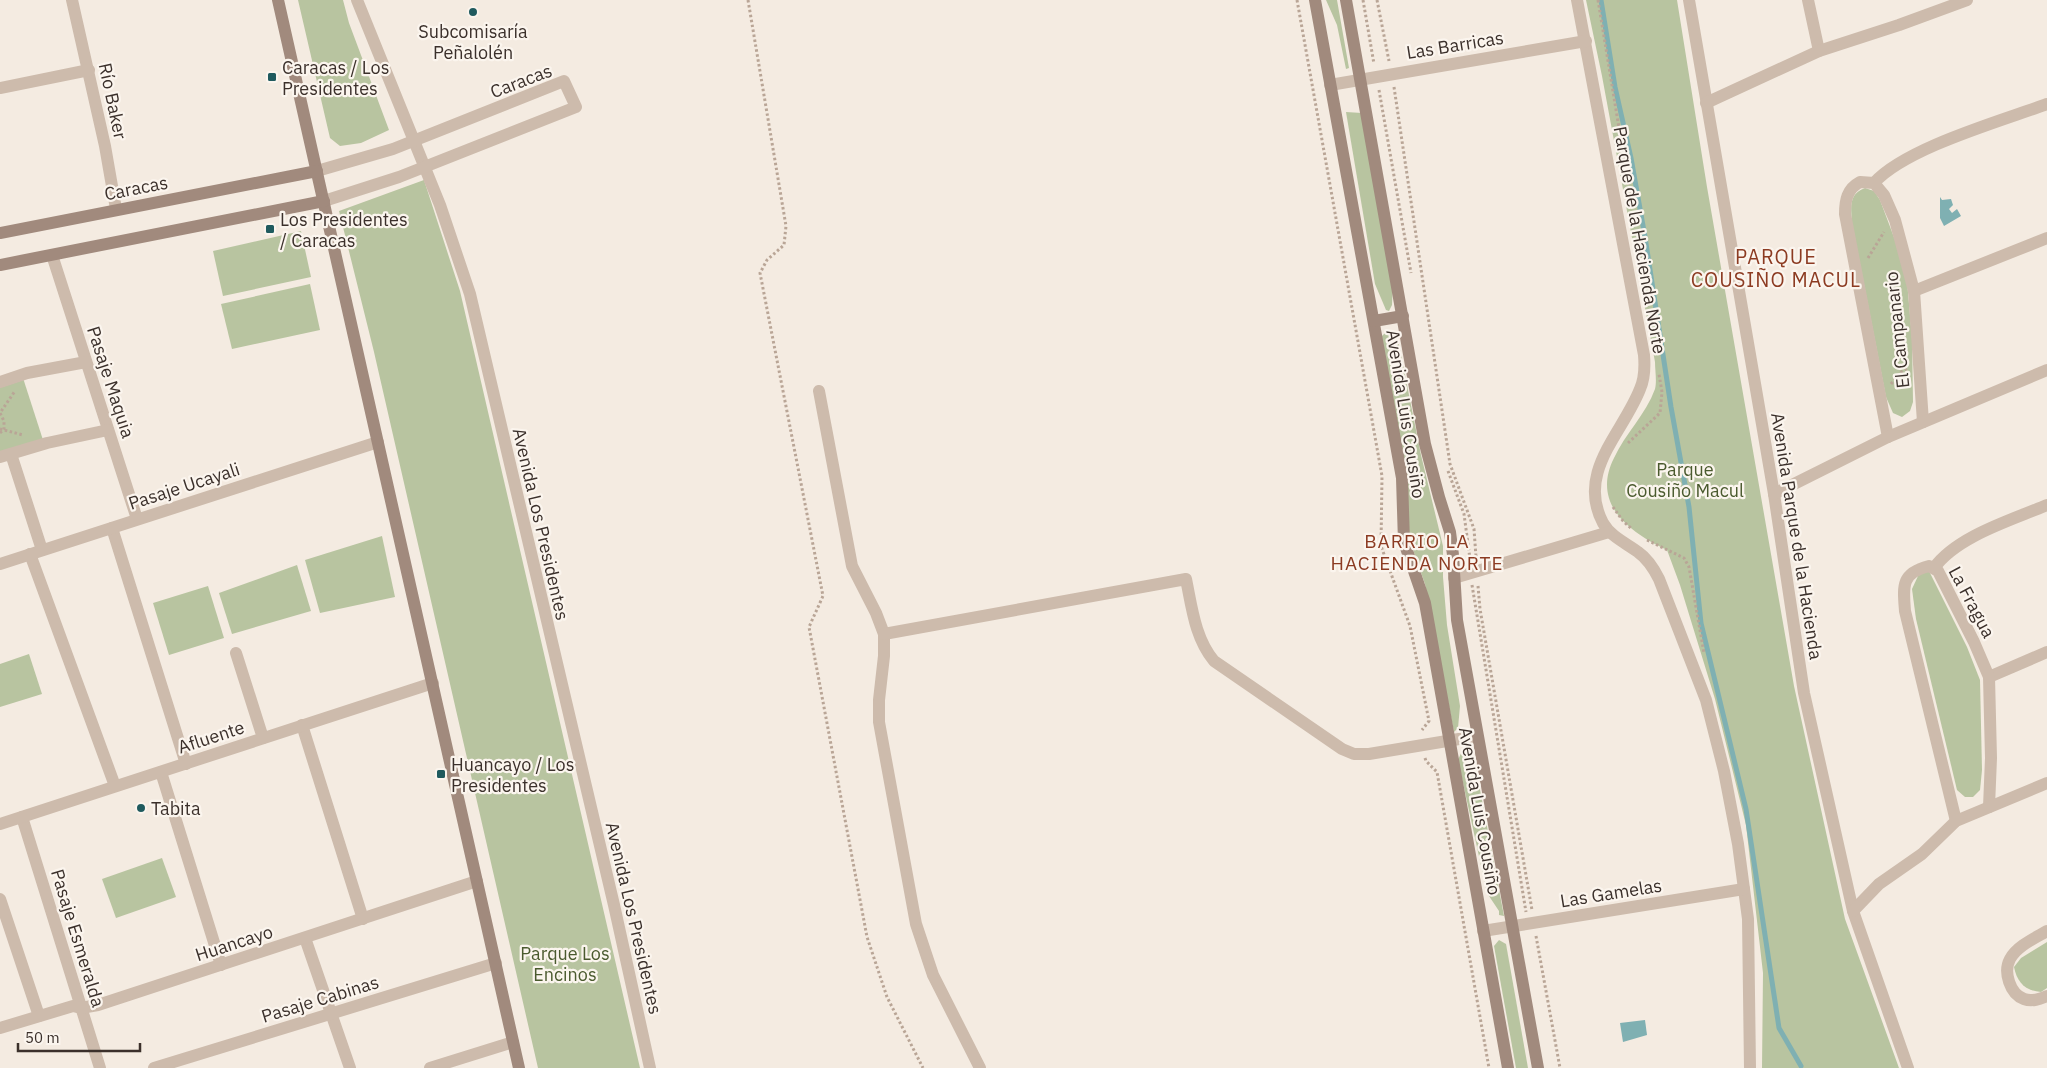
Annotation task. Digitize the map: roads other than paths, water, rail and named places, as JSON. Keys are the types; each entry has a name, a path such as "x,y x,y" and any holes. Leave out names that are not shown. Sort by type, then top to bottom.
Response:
{"street":[{"name":"Río Baker","path":"72,0 89,70 116,209"},
{"path":"278,0 519,1068"},
{"name":"Avenida Los Presidentes","path":"357,0 452,239 472,304 614,905 650,1068"},
{"name":"Avenida Luis Cousiño","path":"1315,0 1402,478 1404,542 1425,603 1508,1068"},
{"name":"Avenida Luis Cousiño","path":"1346,0 1429,460 1450,532 1457,620 1538,1068"},
{"name":"Parque de la Hacienda Norte","path":"1577,0 1644,355 1645,373 1641,388 1604,454 1599,467 1596,482 1598,511 1609,532 1640,553 1652,566 1659,579 1702,691 1716,735 1724,770 1748,919 1750,1068"},
{"name":"Avenida Parque de la Hacienda","path":"1688,0 1774,494 1804,693 1853,911 1908,1068"},
{"path":"1808,0 1819,51"},
{"path":"1706,103 1819,51 1899,26 1966,0"},
{"name":"Las Barricas","path":"1330,85 1586,41"},
{"path":"0,88 89,70"},
{"name":"Caracas","path":"0,233 318,171 371,157 564,81 576,107 374,186 324,201 0,264"},
{"path":"1874,183 1886,170 1904,160 1944,142 2047,104"},
{"name":"El Campanario","path":"1888,437 1845,214 1845,202 1850,190 1855,184 1864,181 1874,183 1884,195 1895,220 1914,291 1923,422"},
{"path":"1914,291 2047,238"},
{"name":"Pasaje Maquia","path":"52,255 137,520"},
{"path":"1374,321 1403,316"},
{"path":"0,382 28,373 86,362"},
{"path":"1774,494 1888,437 2047,370"},
{"path":"819,391 852,566 876,613 884,634 879,722 916,924 934,975 980,1068"},
{"path":"108,430 47,444 6,456 36,552 115,786"},
{"name":"Pasaje Ucayali","path":"0,564 378,442"},
{"path":"1934,568 1942,557 1951,550 1996,526 2047,505"},
{"path":"112,528 186,764"},
{"path":"1454,578 1609,532"},
{"name":"La Fragua","path":"1956,821 1905,611 1903,591 1907,577 1912,572 1929,566 1934,568 1941,576 1989,677 1991,758 1989,807"},
{"path":"884,634 1186,579 1199,636 1207,653 1214,661 1342,749 1354,754 1369,754 1477,736"},
{"path":"1989,677 2047,652"},
{"path":"236,653 264,738"},
{"name":"Afluente","path":"0,824 433,683"},
{"path":"302,726 363,919"},
{"path":"161,772 221,965"},
{"path":"1853,911 1879,884 1922,854 1956,821 2047,783"},
{"name":"Pasaje Esmeralda","path":"22,817 100,1068"},
{"name":"Huancayo","path":"0,1028 73,1006 81,1008 98,1006 477,881"},
{"name":"Las Gamelas","path":"1483,931 1744,889"},
{"path":"0,899 39,1016"},
{"path":"2047,931 2015,953 2009,961 2007,970 2010,985 2020,997 2030,1000 2047,996"},
{"path":"305,938 350,1068"},
{"name":"Pasaje Cabinas","path":"154,1068 496,963"},
{"path":"430,1068 514,1042"}],"water":[{"path":"1940,197 1942,200 1951,199 1953,205 1949,209 1952,213 1957,209 1961,216 1944,226 1940,218"},
{"path":"1645,1020 1647,1035 1623,1042 1620,1023"}],"waterway":[{"path":"1601,0 1615,87 1631,158 1645,237 1671,407 1689,507 1701,623 1746,809 1779,1028 1801,1066"}],"place":[{"name":"Subcomisaría Peñalolén","path":"473,12"},
{"name":"Caracas / Los Presidentes","path":"272,77"},
{"name":"Los Presidentes / Caracas","path":"270,229"},
{"name":"Huancayo / Los Presidentes","path":"441,774"},
{"name":"Tabita","path":"141,808"}],"district":[{"name":"PARQUE COUSIÑO MACUL","path":"1776,268"},
{"name":"BARRIO LA HACIENDA NORTE","path":"1417,552"}],"park label":[{"name":"Parque Cousiño Macul","path":"1685,479"},
{"name":"Parque Los Encinos","path":"565,963"}]}
